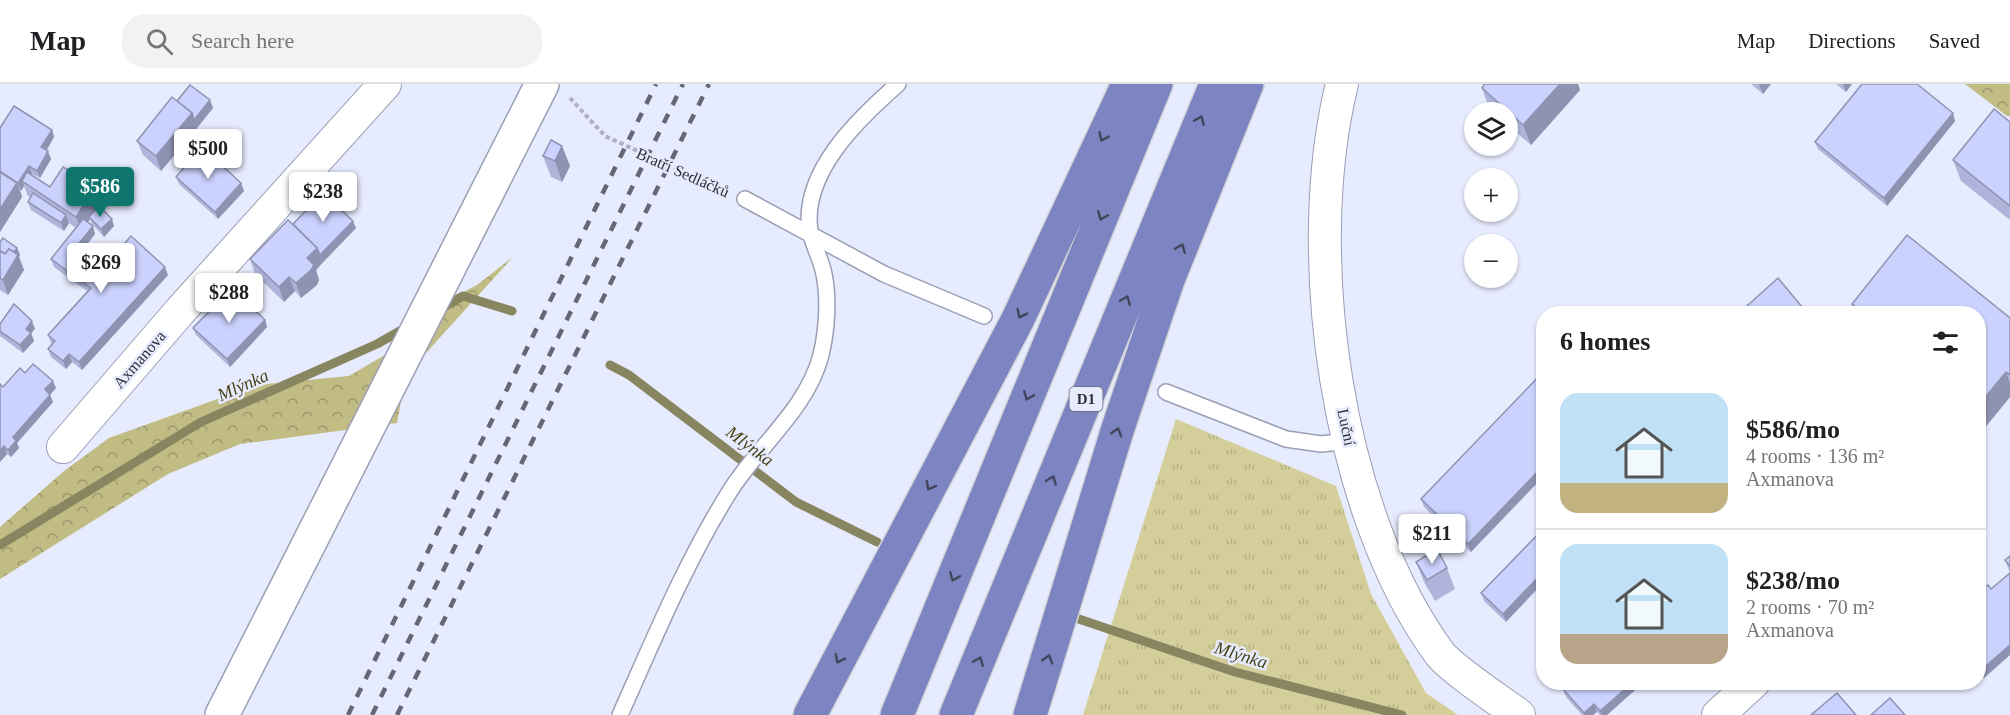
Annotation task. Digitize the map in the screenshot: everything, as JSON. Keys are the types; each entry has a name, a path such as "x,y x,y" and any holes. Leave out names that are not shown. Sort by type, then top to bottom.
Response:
{"highway":[{"path":"810,715 1018,319 1128,84"},
{"path":"897,715 1156,84"},
{"name":"D1","path":"956,715 1216,84"},
{"path":"1030,715 1118,428 1160,303 1247,84"}],"street":[{"name":"Axmanova","path":"63,447 181,310 385,84"},
{"name":"Luční","path":"1342,84 1333,117 1324,223 1336,377 1369,511 1387,561 1410,607 1442,656 1519,715"},
{"path":"222,715 450,266 554,90"},
{"path":"1718,715 1745,690"}],"lane":[{"path":"620,715 699,545 732,488 801,398 814,374 821,354 827,292 824,272 811,232 812,198 828,162 864,117 898,84"},
{"name":"Bratří Sedláčků","path":"745,200 811,232 884,274 984,316"},
{"path":"1166,392 1286,439 1321,444 1350,441"}],"path":[{"name":"Bratří Sedláčků","path":"554,90 605,136 745,200"}],"green space":[{"path":"1965,84 2010,84 2010,116 2007,116"},
{"path":"513,257 406,375 397,423 240,444 168,474 0,579 0,527 64,471 109,438 257,385 349,376 417,336 446,301 477,285"},
{"path":"1176,419 1336,486 1371,594 1426,693 1458,715 1083,715"}],"building":[{"path":"1485,84 1560,84 1523,125 1518,120 1518,102 1498,102 1482,88"},
{"path":"1862,84 1917,84 1953,113 1884,198 1815,142"},
{"path":"190,85 210,100 194,120 192,113 177,101"},
{"path":"172,97 192,113 156,156 137,141"},
{"path":"14,106 52,130 41,147 48,151 37,171 29,166 18,183 0,171 0,128"},
{"path":"1994,109 2010,122 2010,206 1953,160"},
{"path":"551,140 562,146 555,161 543,156"},
{"path":"202,147 241,183 215,212 176,177"},
{"path":"63,167 96,186 76,217 22,181 27,172 50,187"},
{"path":"0,172 17,183 0,209"},
{"path":"33,193 66,215 61,223 28,202"},
{"path":"323,193 353,221 320,255 317,248 293,224"},
{"path":"99,206 112,219 101,229 89,217"},
{"path":"83,219 93,226 67,258 93,280 131,236 165,267 79,362 69,354 63,361 48,349 55,341 48,335 91,288 51,259"},
{"path":"288,220 317,248 307,258 314,265 311,270 296,283 289,277 279,287 250,259"},
{"path":"1907,235 2010,318 2010,375 2006,372 1986,396 1986,306 1855,306 1852,304"},
{"path":"3,238 17,248 14,252 9,249 5,254 0,251 0,242"},
{"path":"9,249 18,255 3,280 0,278 0,251 5,254"},
{"path":"1778,278 1801,306 1747,306"},
{"path":"232,288 265,320 227,359 193,328"},
{"path":"14,304 32,321 26,329 31,333 20,345 0,331 0,324"},
{"path":"33,364 53,381 45,389 50,395 13,437 16,441 8,450 4,446 0,451 0,384 3,387 20,368 25,373"},
{"path":"1536,379 1536,473 1468,544 1421,499"},
{"path":"1536,536 1536,579 1503,614 1481,593"},
{"path":"1437,549 1447,568 1427,580 1416,562"},
{"path":"2010,556 2010,566 2005,560"},
{"path":"2010,573 2010,645 1986,666 1986,587 1988,585 1991,589"},
{"path":"1564,690 1624,690 1600,711 1594,704 1584,713"},
{"path":"1837,693 1856,715 1811,715"},
{"path":"1890,698 1905,715 1871,715"}],"waterway":[{"name":"Mlýnka","path":"440,309 463,296 512,311"},
{"name":"Mlýnka","path":"0,545 201,422 377,344 407,327"},
{"name":"Mlýnka","path":"610,365 629,375 796,502 877,542"},
{"name":"Mlýnka","path":"1073,617 1235,672 1402,715"}],"railway":[{"path":"348,715 656,84"},
{"path":"372,715 683,84"},
{"path":"397,715 709,84"}]}
